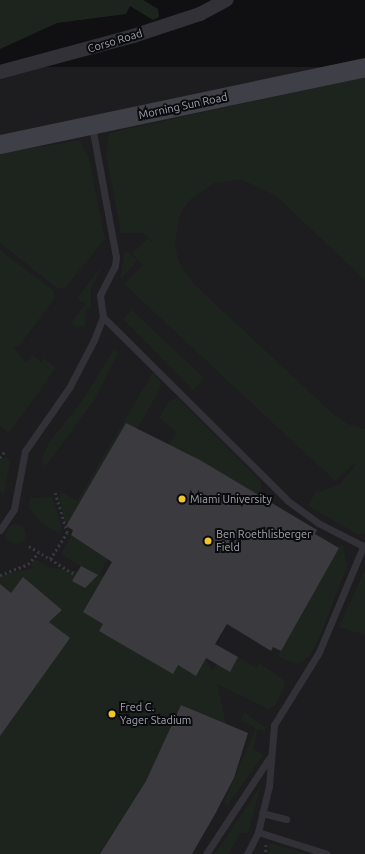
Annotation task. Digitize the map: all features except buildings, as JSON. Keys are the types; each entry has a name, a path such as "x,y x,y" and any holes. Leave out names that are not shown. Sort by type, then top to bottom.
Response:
{"main road":[{"name":"Morning Sun Road","path":"0,144 92,126 365,67"}],"street":[{"name":"Corso Road","path":"0,72 133,36 200,14 226,0"}],"lane":[{"path":"0,530 14,509 25,451 75,378 103,317 100,295 116,257 92,126"},
{"path":"103,317 288,501 318,523 364,547 319,652 274,725 262,813 258,832 247,854"},
{"path":"206,854 270,756"},
{"path":"262,813 286,819"},
{"path":"258,832 327,854"}],"path":[{"path":"0,458 4,452"},
{"path":"50,559 67,533 55,493"},
{"path":"29,546 76,575"},
{"path":"0,575 28,564 39,552"},
{"path":"266,843 266,854"}],"shaded area":[{"path":"0,0 143,0 158,9 159,17 153,20 130,6 126,14 57,23 0,49"},
{"name":"Miami University","path":"0,67 365,67 365,854 0,854"},
{"path":"365,77 365,280 276,196 242,180 214,183 191,199 180,214 175,242 178,260 194,284 332,413 348,424 365,429 365,532 359,535 308,506 315,493 339,485 356,465 354,463 335,481 124,284 143,265 132,254 147,239 154,242 143,233 121,233 106,155 109,133"},
{"path":"80,141 89,158 105,239 65,288 57,288 0,243 0,153"},
{"path":"0,250 54,291 55,298 19,346 12,346 26,362 32,355 41,362 44,358 56,368 9,433 0,426"},
{"path":"128,252 137,261 120,280 124,253"},
{"path":"106,261 91,287 91,308 86,309 85,326 75,327 72,322 85,304 77,298"},
{"path":"132,310 204,378 193,390 123,319"},
{"path":"114,349 118,353 95,399 45,467 41,461 48,444 84,398"},
{"path":"153,372 160,380 161,387 137,429 126,423 68,523 65,522 59,499 62,492 77,501"},
{"path":"177,397 260,480 262,487 258,495 181,449 179,453 168,446 177,432 159,418 168,402"},
{"path":"7,457 10,462 4,495 0,492 0,460"},
{"path":"53,497 62,530 60,534 42,524 28,507 31,498"},
{"path":"16,524 23,527 26,534 23,541 16,544 9,541 6,534 9,527"},
{"name":"Fred C. Yager Stadium","path":"72,535 109,557 99,575 108,577 201,648 212,671 217,664 238,657 256,668 259,663 284,680 285,685 275,706 268,709 217,684 226,724 248,733 234,778 192,854 0,854 0,575 34,568 31,566 35,559 48,567 93,574 61,554"},
{"path":"343,544 347,566 320,636 310,656 298,664 278,656 338,547"},
{"path":"365,569 365,635 339,627"},
{"path":"244,712 265,727 265,731 257,730 254,750 264,754 227,806 224,802 255,731 254,727 241,720"},
{"path":"261,785 248,833 241,833 228,854 215,854"},
{"path":"269,843 308,854 269,854"}],"place":[{"name":"Miami University","path":"182,499"},
{"name":"Ben Roethlisberger Field","path":"208,541"},
{"name":"Fred C. Yager Stadium","path":"112,714"}]}
